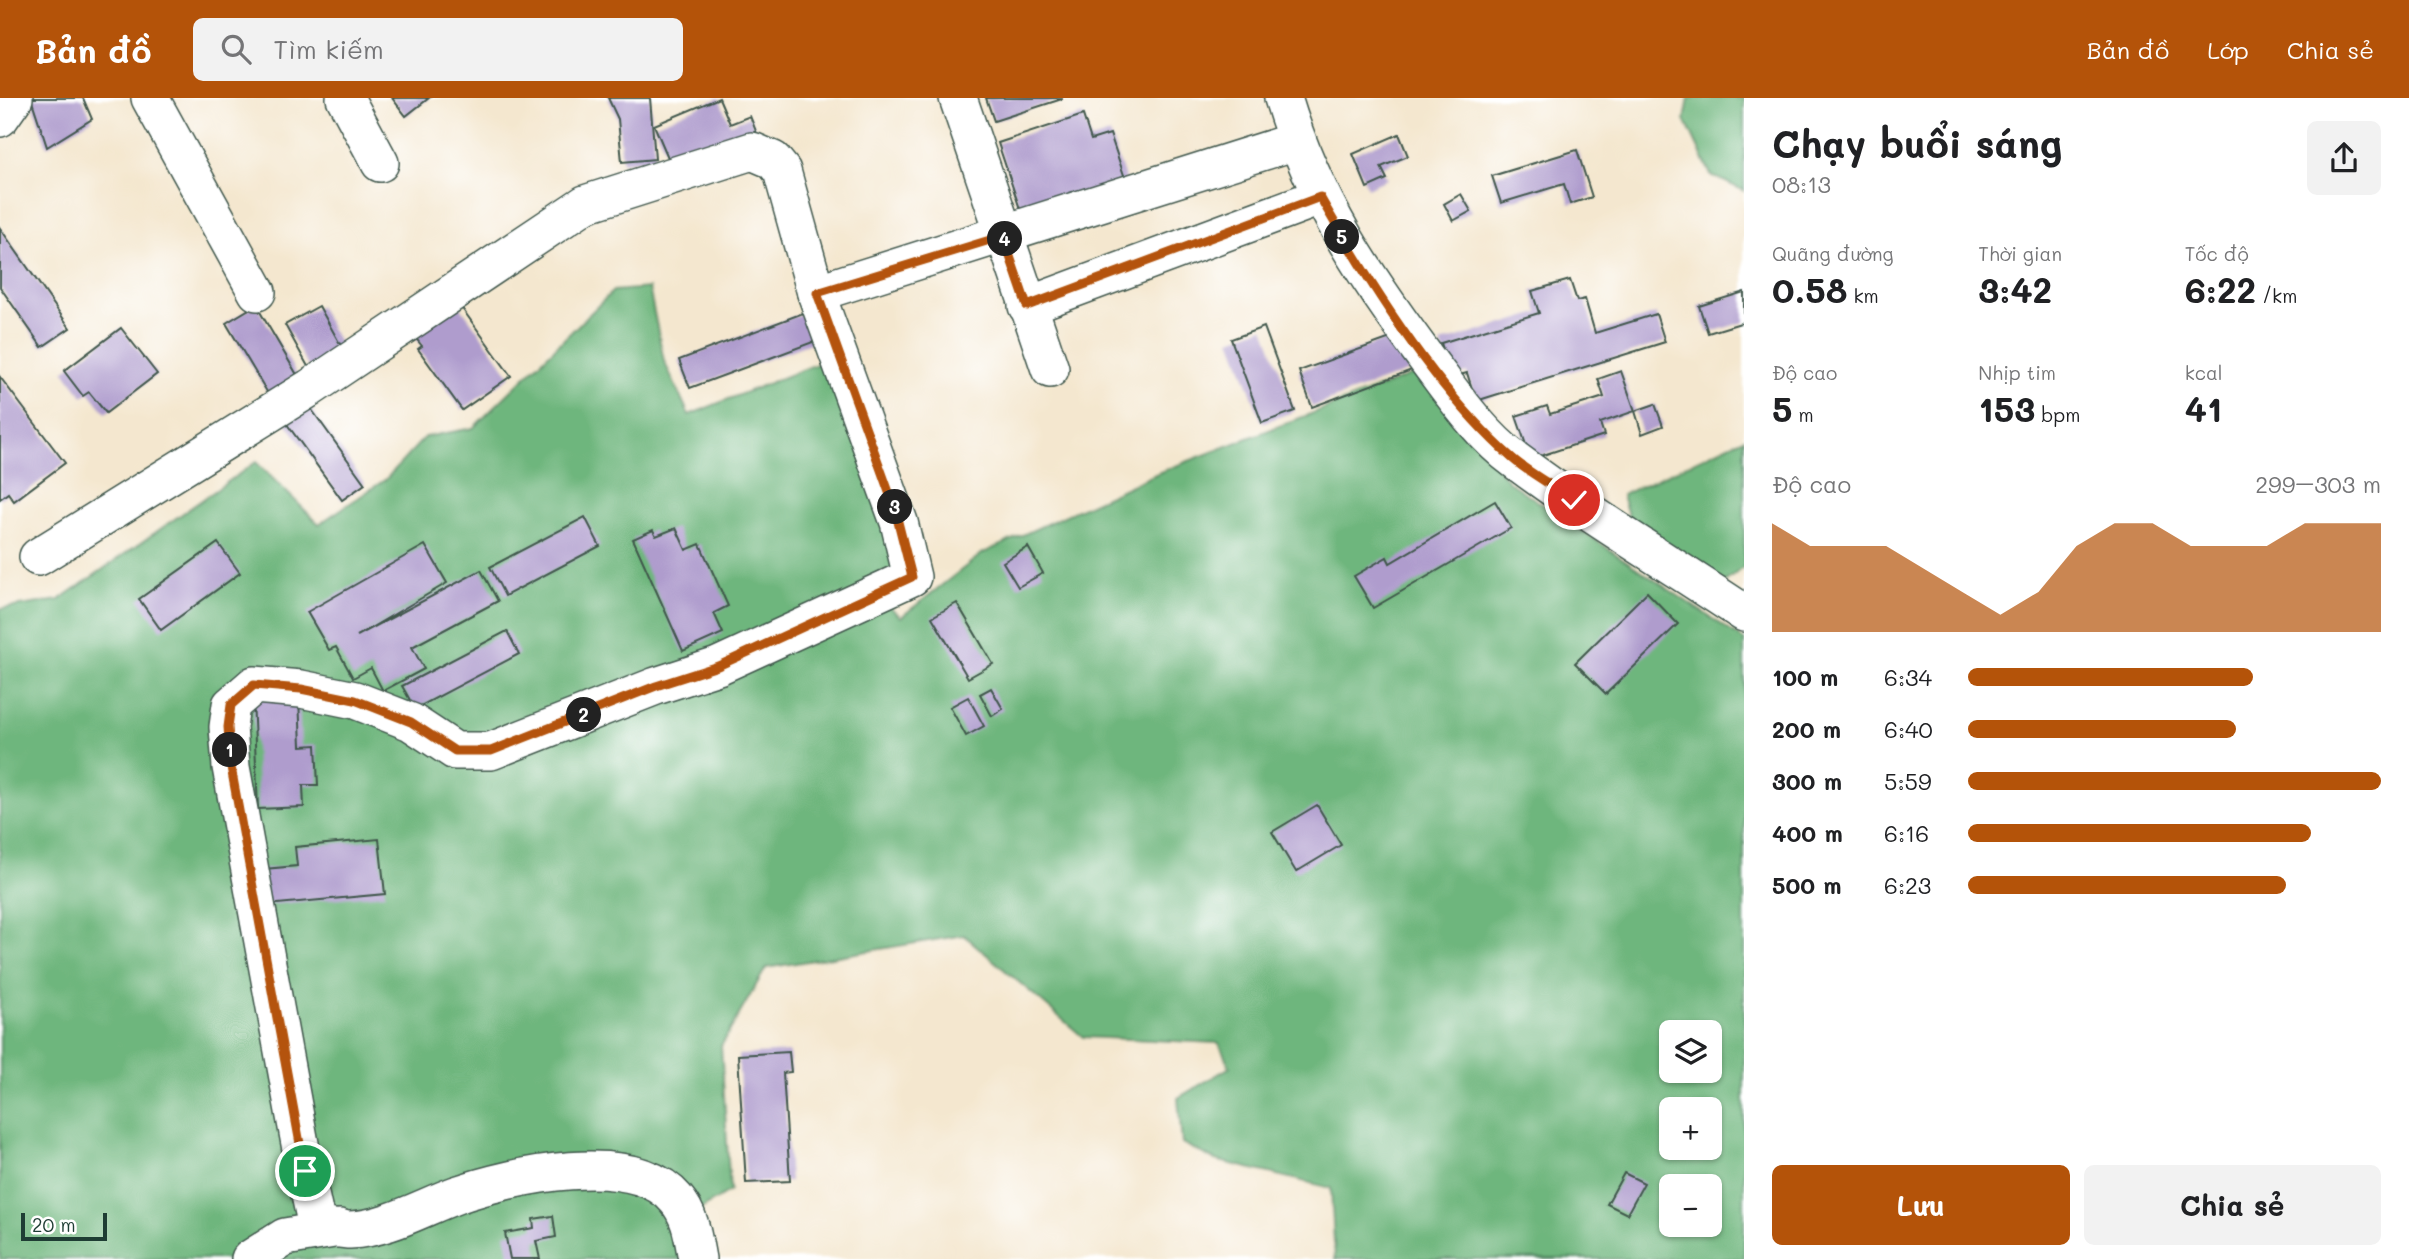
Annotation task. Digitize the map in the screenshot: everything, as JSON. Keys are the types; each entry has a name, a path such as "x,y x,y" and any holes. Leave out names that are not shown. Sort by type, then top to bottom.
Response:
{"street":[{"path":"0,118 14,98"},
{"path":"150,98 257,292"},
{"path":"345,98 380,163"},
{"path":"958,98 1050,369"},
{"path":"1283,98 1296,141 1320,197 1395,317 1459,403 1513,459 1744,613"},
{"path":"817,293 1296,141"},
{"path":"38,557 310,388 585,205 752,150 764,154 782,171 817,293 897,514 912,577 718,666 656,686 491,751 455,751 434,735 385,710 301,689 254,685 231,705 228,727 231,767 305,1171 314,1213 323,1227 350,1230 380,1224 459,1194 517,1180 563,1171 606,1171 640,1177 663,1188 677,1200 691,1225 697,1259"},
{"path":"1027,306 1320,197"},
{"path":"250,1259 285,1237 340,1228"}],"green space":[{"path":"1689,98 1744,98 1744,191 1711,175 1685,120"},
{"path":"649,288 664,361 689,415 829,359 899,568 891,608 901,617 983,553 1160,472 1417,373 1429,379 1509,482 1744,640 1744,1259 1335,1259 1331,1188 1215,1160 1182,1143 1178,1098 1230,1067 1219,1043 1083,1037 964,935 766,968 721,1046 730,1191 677,1224 686,1259 0,1259 0,609 59,600 256,462 319,524 386,479 425,437 473,428 613,291"},
{"path":"1744,438 1744,567 1721,585 1629,519 1622,495"}],"building":[{"path":"31,98 83,98 92,119 47,147"},
{"path":"392,98 429,98 406,116"},
{"path":"608,98 650,98 655,159 622,162 618,119"},
{"path":"719,98 730,124 750,116 759,139 675,174 654,125"},
{"path":"986,98 1062,98 1062,99 994,121"},
{"path":"1083,115 1091,140 1110,134 1127,184 1023,218 998,143"},
{"path":"1399,134 1408,156 1381,167 1387,179 1367,188 1353,154"},
{"path":"1577,150 1592,197 1570,204 1564,184 1501,203 1492,176"},
{"path":"1461,194 1471,211 1453,221 1444,204"},
{"path":"0,228 70,328 42,347 0,287"},
{"path":"1570,280 1577,301 1585,299 1595,333 1656,314 1665,342 1476,401 1467,373 1452,377 1441,343 1539,313 1532,291"},
{"path":"1744,292 1744,322 1708,333 1699,306"},
{"path":"453,296 511,376 462,410 418,349 422,346 410,331"},
{"path":"256,305 303,385 273,402 226,323"},
{"path":"319,306 345,353 311,372 285,325"},
{"path":"811,310 821,339 690,388 679,360"},
{"path":"1264,327 1295,411 1262,423 1231,339"},
{"path":"121,328 157,374 106,413 89,392 83,396 64,371"},
{"path":"1399,335 1412,370 1312,407 1299,371"},
{"path":"1621,371 1635,411 1600,423 1604,435 1531,459 1516,416 1547,406 1550,414 1604,397 1598,379"},
{"path":"0,377 65,463 14,501 8,493 0,499"},
{"path":"307,403 365,484 342,500 284,420"},
{"path":"1655,404 1663,426 1642,434 1635,411"},
{"path":"1495,501 1511,528 1373,608 1354,576 1387,557 1390,563"},
{"path":"585,517 600,546 505,596 490,567"},
{"path":"676,528 686,550 700,544 728,606 714,613 723,633 683,651 633,539 653,530 656,536"},
{"path":"218,543 240,573 161,630 139,599"},
{"path":"425,545 447,583 357,636 481,570 498,601 412,647 424,669 383,691 371,668 353,678 336,647 329,650 307,612"},
{"path":"1028,547 1043,573 1018,587 1003,562"},
{"path":"1647,592 1678,624 1606,694 1575,663"},
{"path":"957,603 993,664 968,678 932,617"},
{"path":"507,631 519,654 415,709 402,686"},
{"path":"991,688 1003,709 992,716 980,694"},
{"path":"299,697 301,746 316,745 318,785 303,785 304,807 258,809 253,699"},
{"path":"968,697 984,726 966,736 950,707"},
{"path":"1317,805 1341,845 1296,872 1272,832"},
{"path":"379,839 385,894 267,905 264,869 297,866 295,847"},
{"path":"789,1052 791,1072 783,1073 790,1181 746,1183 738,1055"},
{"path":"1624,1173 1644,1183 1627,1214 1607,1204"},
{"path":"553,1216 556,1237 536,1241 540,1259 510,1259 505,1233 534,1228 533,1219"}],"route":[{"path":"305,1171 231,767 228,727 231,705 254,685 301,689 355,700 385,710 434,735 455,751 491,751 656,686 718,666 912,577 894,506 817,293 1003,236 1027,306 1320,197 1345,241 1395,317 1459,403 1513,459 1574,500"}]}
